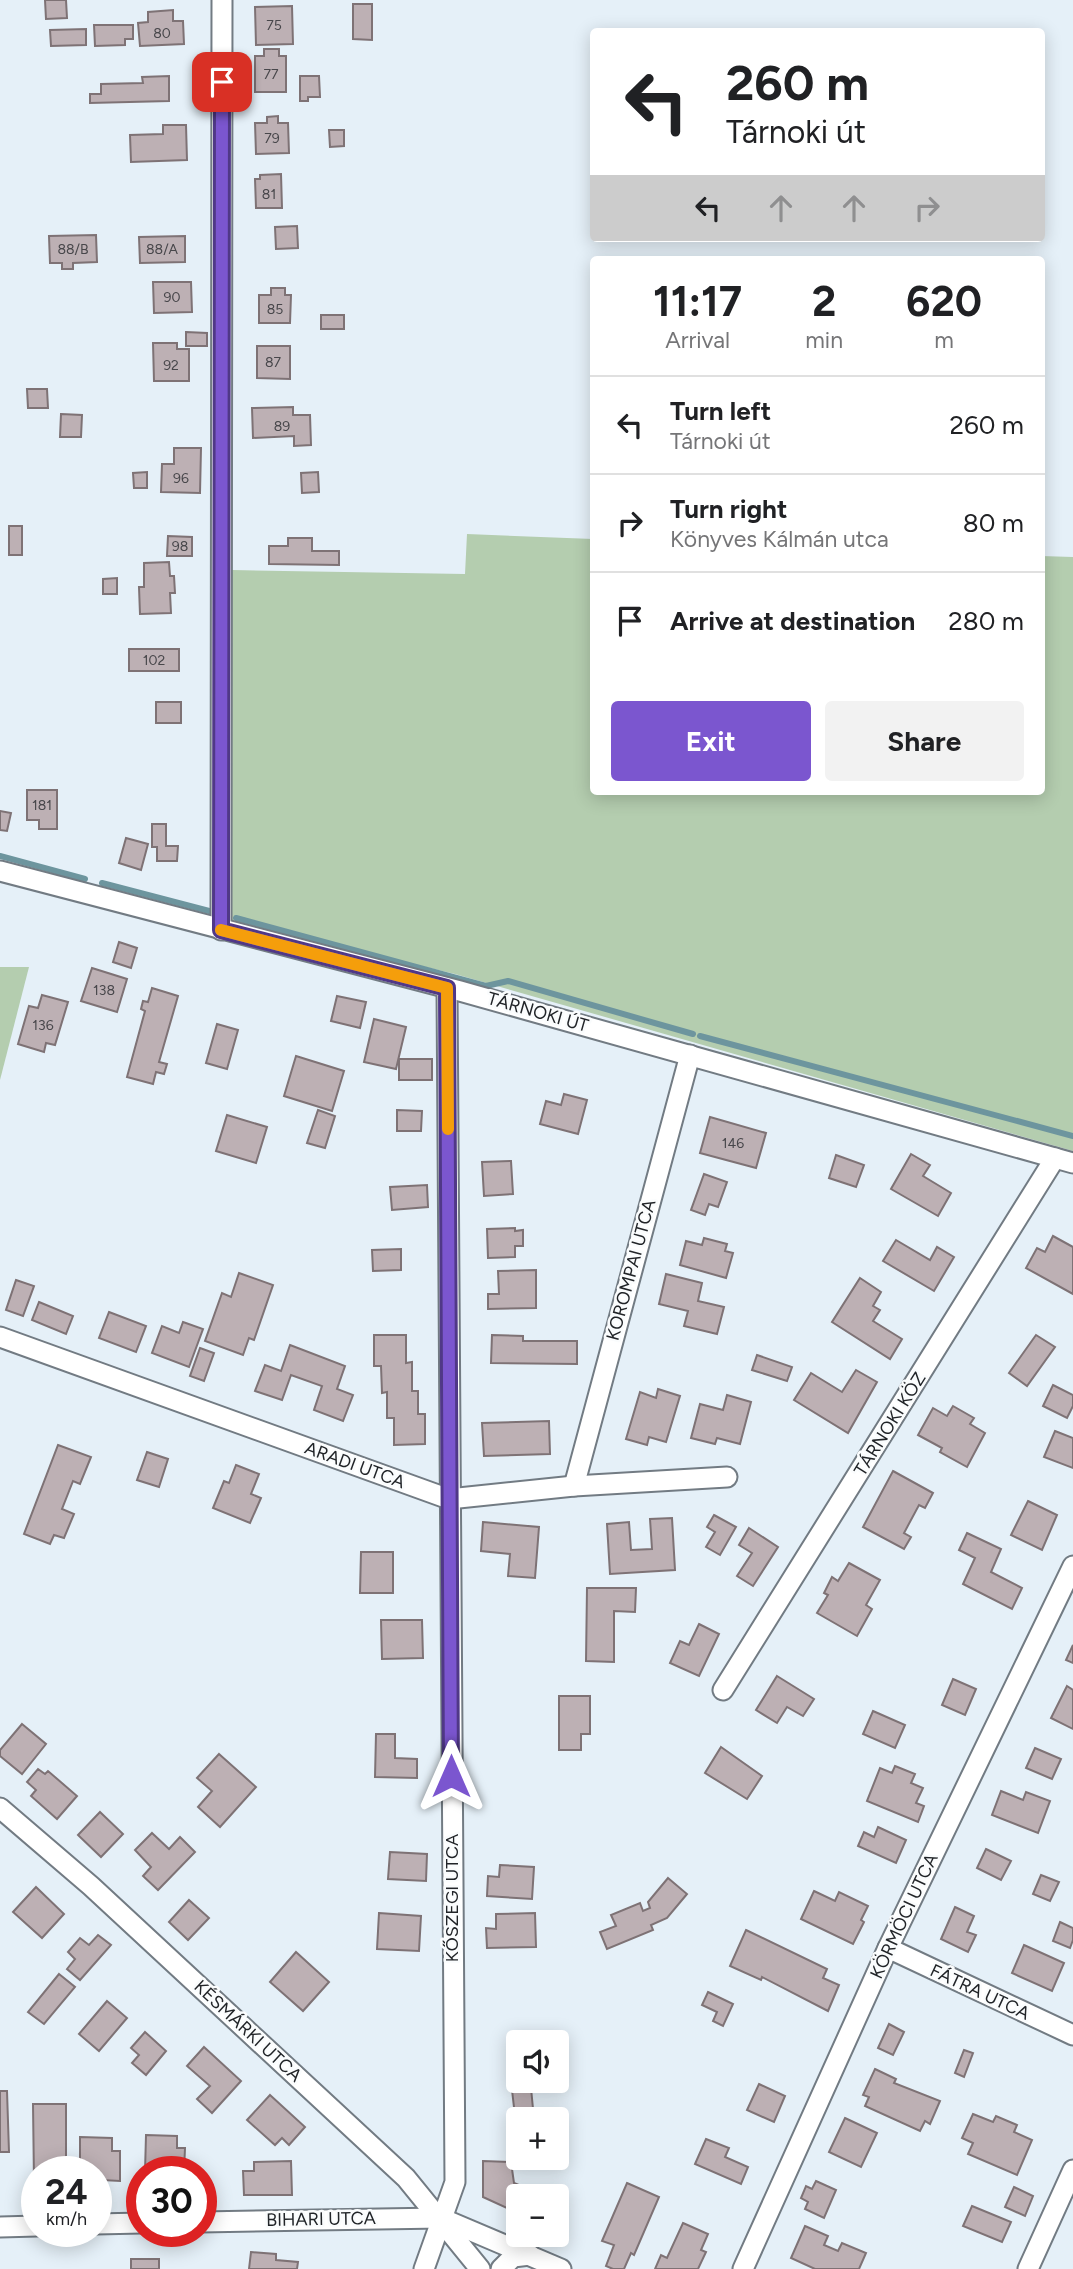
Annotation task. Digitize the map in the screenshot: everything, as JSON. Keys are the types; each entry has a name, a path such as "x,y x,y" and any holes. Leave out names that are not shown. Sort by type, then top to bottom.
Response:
{"street":[{"path":"221,930 222,0"},
{"name":"TÁRNOKI ÚT","path":"0,871 447,988 1064,1160"},
{"name":"KŐSZEGI UTCA","path":"424,2269 455,2182 447,988"},
{"name":"KOROMPAI UTCA","path":"574,1486 690,1055"},
{"name":"TÁRNOKI KÖZ","path":"723,1690 1064,1160"},
{"name":"ARADI UTCA","path":"0,1337 449,1499 574,1486 726,1477"},
{"name":"KÖRMÖCI UTCA","path":"743,2269 888,1948 1073,1566"},
{"name":"KÉSMÁRKI UTCA","path":"0,1808 90,1886 406,2178 480,2269"},
{"name":"FÁTRA UTCA","path":"888,1948 1073,2035"},
{"path":"1028,2269 1073,2170"},
{"path":"441,2218 561,2269"},
{"name":"BIHARI UTCA","path":"217,2222 441,2218"},
{"path":"0,2227 21,2226"},
{"path":"501,2269 513,2257 530,2255"}],"green space":[{"path":"467,534 590,539 590,795 1045,795 1045,556 1073,557 1073,1151 455,974 229,920 232,570 465,574"},
{"path":"0,967 29,967 0,1080"}],"building":[{"path":"45,0 66,0 67,18 46,19"},
{"path":"353,4 372,4 372,40 353,39"},
{"path":"292,6 293,44 256,45 255,7"},
{"path":"173,10 173,21 183,21 184,44 140,46 138,23 148,22 148,12"},
{"path":"94,25 133,25 133,39 125,39 125,45 95,46"},
{"path":"86,29 86,45 51,46 50,30"},
{"path":"264,49 279,49 279,56 286,56 286,92 255,92 255,56 264,56"},
{"path":"169,76 169,101 90,103 90,94 101,94 101,84 143,83 142,77"},
{"path":"300,76 319,76 320,97 308,97 308,101 300,101"},
{"path":"278,116 278,123 288,123 289,153 256,154 255,123 267,123 267,117"},
{"path":"163,125 186,125 187,160 131,162 130,135 163,134"},
{"path":"329,130 344,130 344,146 330,147"},
{"path":"281,174 282,208 256,208 255,179 260,179 260,175"},
{"path":"297,226 298,248 276,249 275,227"},
{"path":"96,235 97,262 73,263 73,269 62,269 62,263 50,263 49,236"},
{"path":"185,236 185,262 140,263 139,237"},
{"path":"153,282 191,282 192,312 154,313"},
{"path":"271,288 285,288 285,295 291,295 290,323 259,323 259,295 271,295"},
{"path":"321,315 344,315 344,329 321,329"},
{"path":"186,332 207,333 207,346 186,346"},
{"path":"153,343 177,343 177,349 189,349 189,381 154,381"},
{"path":"257,346 290,346 290,379 257,378"},
{"path":"27,389 47,389 48,408 28,408"},
{"path":"293,407 293,415 310,415 311,445 294,446 294,436 253,438 252,408"},
{"path":"61,414 82,415 81,437 60,437"},
{"path":"174,448 201,448 200,493 161,492 162,464 174,464"},
{"path":"147,472 147,488 134,488 133,473"},
{"path":"318,472 319,492 302,493 301,473"},
{"path":"9,526 22,526 22,555 9,555"},
{"path":"168,536 192,537 192,556 167,556"},
{"path":"288,538 312,538 312,551 339,551 339,565 269,564 269,546 288,546"},
{"path":"169,562 170,576 174,576 175,593 170,593 171,613 140,614 139,587 144,587 144,563"},
{"path":"117,578 117,594 103,594 103,579"},
{"path":"129,649 179,649 179,671 129,671"},
{"path":"156,702 181,702 181,723 156,723"},
{"path":"27,790 57,790 57,829 39,829 39,820 27,820"},
{"path":"0,811 11,813 7,831 0,830"},
{"path":"152,824 166,824 166,846 178,846 177,861 157,861 157,847 152,847"},
{"path":"126,838 148,844 141,870 119,863"},
{"path":"119,942 137,948 131,968 113,962"},
{"path":"92,968 127,979 117,1012 81,1001"},
{"path":"152,988 178,996 159,1062 167,1064 164,1074 156,1072 153,1084 127,1077 145,1011 141,1009 143,1001 148,1002"},
{"path":"42,995 68,1002 55,1045 46,1043 44,1052 18,1044 29,1006 38,1008"},
{"path":"337,996 366,1002 360,1028 331,1021"},
{"path":"374,1019 406,1027 396,1069 364,1062"},
{"path":"217,1024 238,1030 227,1069 206,1063"},
{"path":"296,1056 344,1071 332,1111 284,1096"},
{"path":"399,1059 432,1059 432,1080 399,1080"},
{"path":"564,1094 587,1100 578,1134 540,1124 546,1101 561,1105"},
{"path":"318,1110 335,1116 325,1148 307,1143"},
{"path":"397,1110 422,1111 421,1131 397,1131"},
{"path":"227,1115 267,1127 256,1163 216,1151"},
{"path":"710,1117 766,1133 756,1168 700,1153"},
{"path":"911,1154 930,1165 923,1176 951,1193 938,1216 891,1189"},
{"path":"836,1155 864,1165 856,1187 829,1178"},
{"path":"511,1161 513,1194 484,1196 482,1162"},
{"path":"704,1174 727,1182 718,1207 709,1204 705,1215 691,1210"},
{"path":"427,1185 428,1207 392,1210 390,1187"},
{"path":"515,1228 515,1231 523,1230 523,1246 515,1246 515,1257 488,1258 487,1229"},
{"path":"1053,1236 1073,1247 1073,1294 1026,1268 1037,1248 1045,1252"},
{"path":"704,1238 727,1244 725,1251 733,1253 726,1278 680,1265 686,1241 702,1245"},
{"path":"896,1240 930,1260 937,1247 954,1257 934,1291 883,1261"},
{"path":"401,1249 401,1270 373,1271 372,1250"},
{"path":"536,1270 536,1308 488,1309 488,1294 499,1294 498,1271"},
{"path":"239,1273 273,1285 254,1340 249,1338 243,1355 205,1341 222,1293 231,1297"},
{"path":"666,1274 702,1283 698,1301 724,1307 717,1334 684,1326 688,1311 659,1304"},
{"path":"860,1278 881,1292 873,1306 880,1310 873,1321 902,1339 890,1359 832,1322"},
{"path":"16,1280 34,1286 23,1316 6,1310"},
{"path":"39,1302 73,1316 66,1334 32,1320"},
{"path":"109,1312 146,1326 136,1352 99,1338"},
{"path":"183,1322 203,1329 189,1367 152,1353 162,1326 179,1333"},
{"path":"374,1335 406,1335 406,1363 412,1362 412,1391 418,1391 418,1414 425,1414 425,1444 394,1445 394,1418 387,1418 387,1392 382,1393 381,1366 374,1366"},
{"path":"492,1335 523,1336 523,1341 577,1341 577,1364 491,1363"},
{"path":"1036,1335 1055,1347 1027,1386 1009,1373"},
{"path":"290,1345 345,1366 337,1389 353,1395 343,1421 314,1410 322,1386 291,1375 282,1400 255,1391 265,1365 281,1371"},
{"path":"200,1348 214,1353 204,1381 190,1376"},
{"path":"757,1355 792,1367 787,1381 752,1370"},
{"path":"856,1370 877,1382 848,1433 794,1400 811,1373 842,1392"},
{"path":"1053,1385 1073,1395 1073,1406 1067,1418 1043,1406"},
{"path":"658,1389 680,1396 666,1442 649,1437 647,1445 626,1439 640,1392 656,1398"},
{"path":"727,1395 751,1402 740,1444 717,1438 715,1444 691,1438 700,1404 723,1410"},
{"path":"953,1406 974,1418 970,1424 985,1433 967,1467 940,1452 942,1448 918,1435 933,1408 947,1416"},
{"path":"549,1421 550,1454 484,1456 482,1423"},
{"path":"1055,1431 1073,1438 1073,1468 1044,1457"},
{"path":"58,1445 91,1457 80,1484 73,1481 62,1509 74,1514 64,1538 54,1535 50,1544 24,1534"},
{"path":"147,1452 168,1459 159,1487 137,1480"},
{"path":"236,1465 259,1474 251,1494 261,1498 250,1523 213,1508 224,1481 229,1483"},
{"path":"893,1471 933,1493 925,1508 919,1505 904,1533 911,1537 904,1549 863,1527"},
{"path":"1028,1501 1057,1515 1042,1550 1011,1535"},
{"path":"714,1515 736,1527 720,1555 706,1547 715,1532 707,1527"},
{"path":"672,1518 675,1570 610,1574 607,1524 629,1522 631,1550 652,1549 650,1519"},
{"path":"483,1522 539,1527 535,1578 508,1576 510,1554 481,1551"},
{"path":"749,1528 778,1547 753,1586 737,1576 752,1553 739,1545"},
{"path":"967,1533 1001,1549 991,1572 1022,1588 1012,1609 963,1584 975,1558 959,1550"},
{"path":"361,1552 393,1552 393,1593 360,1593"},
{"path":"849,1563 880,1580 866,1605 872,1609 857,1636 817,1613 828,1595 824,1593 832,1577 838,1581"},
{"path":"587,1588 636,1588 635,1612 614,1611 614,1662 586,1661"},
{"path":"381,1620 422,1620 423,1658 382,1659"},
{"path":"699,1624 719,1634 699,1676 670,1663 680,1641 689,1645"},
{"path":"1073,1645 1073,1663 1066,1660"},
{"path":"777,1676 814,1699 803,1716 787,1707 777,1723 756,1710"},
{"path":"953,1679 976,1689 965,1715 942,1705"},
{"path":"1067,1686 1073,1690 1073,1729 1051,1718"},
{"path":"559,1696 590,1696 590,1734 581,1734 581,1750 559,1750"},
{"path":"873,1711 905,1725 895,1748 863,1734"},
{"path":"22,1724 46,1744 22,1774 0,1756 0,1750"},
{"path":"376,1734 395,1734 395,1758 417,1759 417,1778 375,1777"},
{"path":"721,1747 762,1776 747,1799 705,1773"},
{"path":"1035,1748 1061,1759 1052,1779 1026,1768"},
{"path":"219,1754 256,1787 220,1827 198,1807 212,1791 197,1778"},
{"path":"895,1766 915,1774 911,1783 923,1788 916,1803 924,1806 918,1822 867,1801 880,1768 892,1773"},
{"path":"38,1769 45,1774 48,1771 77,1796 57,1819 31,1796 36,1790 27,1782"},
{"path":"1001,1791 1023,1800 1026,1792 1050,1801 1038,1833 992,1815"},
{"path":"100,1812 123,1834 101,1857 78,1835"},
{"path":"878,1827 906,1840 896,1863 858,1846 864,1832 874,1837"},
{"path":"152,1833 169,1849 180,1837 195,1852 158,1890 143,1876 151,1867 135,1850"},
{"path":"986,1849 1011,1861 1001,1880 977,1868"},
{"path":"390,1852 427,1854 426,1881 388,1879"},
{"path":"500,1865 534,1867 532,1899 487,1896 488,1876 499,1877"},
{"path":"1041,1875 1059,1882 1050,1901 1033,1894"},
{"path":"668,1878 687,1894 667,1918 651,1925 653,1930 607,1949 600,1932 616,1926 611,1915 640,1903 643,1911 650,1908 648,1902"},
{"path":"36,1887 64,1914 42,1938 13,1912"},
{"path":"814,1891 835,1901 839,1892 868,1906 861,1920 864,1922 853,1944 801,1919"},
{"path":"189,1900 209,1918 188,1940 169,1922"},
{"path":"955,1907 974,1916 967,1932 976,1935 968,1952 941,1939"},
{"path":"379,1913 421,1916 419,1951 377,1949"},
{"path":"535,1913 536,1947 487,1948 486,1928 496,1929 496,1914"},
{"path":"1060,1922 1073,1928 1070,1948 1053,1941"},
{"path":"746,1930 827,1969 823,1978 839,1985 828,2011 762,1977 761,1980 730,1966"},
{"path":"98,1935 111,1945 80,1980 67,1969 75,1959 68,1952 80,1938 89,1945"},
{"path":"1024,1945 1064,1963 1052,1991 1012,1973"},
{"path":"296,1952 329,1982 303,2011 270,1982"},
{"path":"59,1974 75,1987 44,2024 28,2012"},
{"path":"708,1992 733,2004 723,2026 713,2021 717,2012 702,2005"},
{"path":"107,2001 127,2018 99,2051 79,2034"},
{"path":"889,2024 904,2032 893,2055 878,2048"},
{"path":"145,2032 166,2051 146,2075 132,2063 139,2055 131,2048"},
{"path":"204,2047 241,2081 212,2113 197,2099 210,2086 187,2066"},
{"path":"964,2050 973,2053 964,2077 955,2073"},
{"path":"875,2069 896,2079 894,2083 940,2101 930,2124 925,2121 920,2131 865,2106 869,2097 863,2095"},
{"path":"759,2084 785,2096 774,2122 747,2110"},
{"path":"0,2091 7,2091 9,2152 0,2152"},
{"path":"512,2093 531,2093 533,2107 514,2107"},
{"path":"270,2095 305,2127 289,2145 282,2138 275,2145 247,2120"},
{"path":"33,2104 66,2104 66,2156 34,2156"},
{"path":"973,2114 993,2122 996,2116 1017,2125 1014,2132 1032,2140 1017,2175 968,2154 973,2143 962,2138"},
{"path":"845,2118 877,2133 861,2167 829,2152"},
{"path":"146,2135 177,2136 177,2148 185,2148 185,2156 145,2156"},
{"path":"80,2137 112,2138 112,2151 120,2151 120,2181 112,2181 112,2156 80,2156"},
{"path":"706,2139 729,2148 725,2157 748,2167 741,2184 695,2164"},
{"path":"291,2161 292,2195 244,2195 243,2171 254,2171 254,2162"},
{"path":"483,2161 506,2162 506,2170 512,2170 516,2184 506,2184 506,2208 483,2197"},
{"path":"816,2181 836,2190 824,2218 805,2209 808,2202 801,2198 806,2186 812,2189"},
{"path":"627,2183 659,2197 634,2255 631,2253 624,2269 613,2269 606,2266 614,2245 602,2241"},
{"path":"1014,2187 1033,2196 1025,2216 1005,2207"},
{"path":"972,2206 1011,2222 1002,2242 963,2226"},
{"path":"683,2223 708,2234 701,2250 706,2252 698,2269 655,2269 661,2255 667,2258"},
{"path":"805,2226 828,2236 824,2245 838,2251 842,2243 866,2253 859,2269 815,2269 791,2258"},
{"path":"251,2252 276,2254 276,2260 298,2262 297,2269 249,2269"},
{"path":"131,2259 159,2259 159,2269 131,2269"}],"waterway":[{"path":"0,856 85,879"},
{"path":"102,883 213,912"},
{"path":"236,918 486,986 508,981 693,1034"},
{"path":"700,1036 1073,1136"}],"slow traffic":[{"path":"221,930 447,988 448,1129"}],"route":[{"path":"222,82 221,930 447,988 451,1776"}]}
